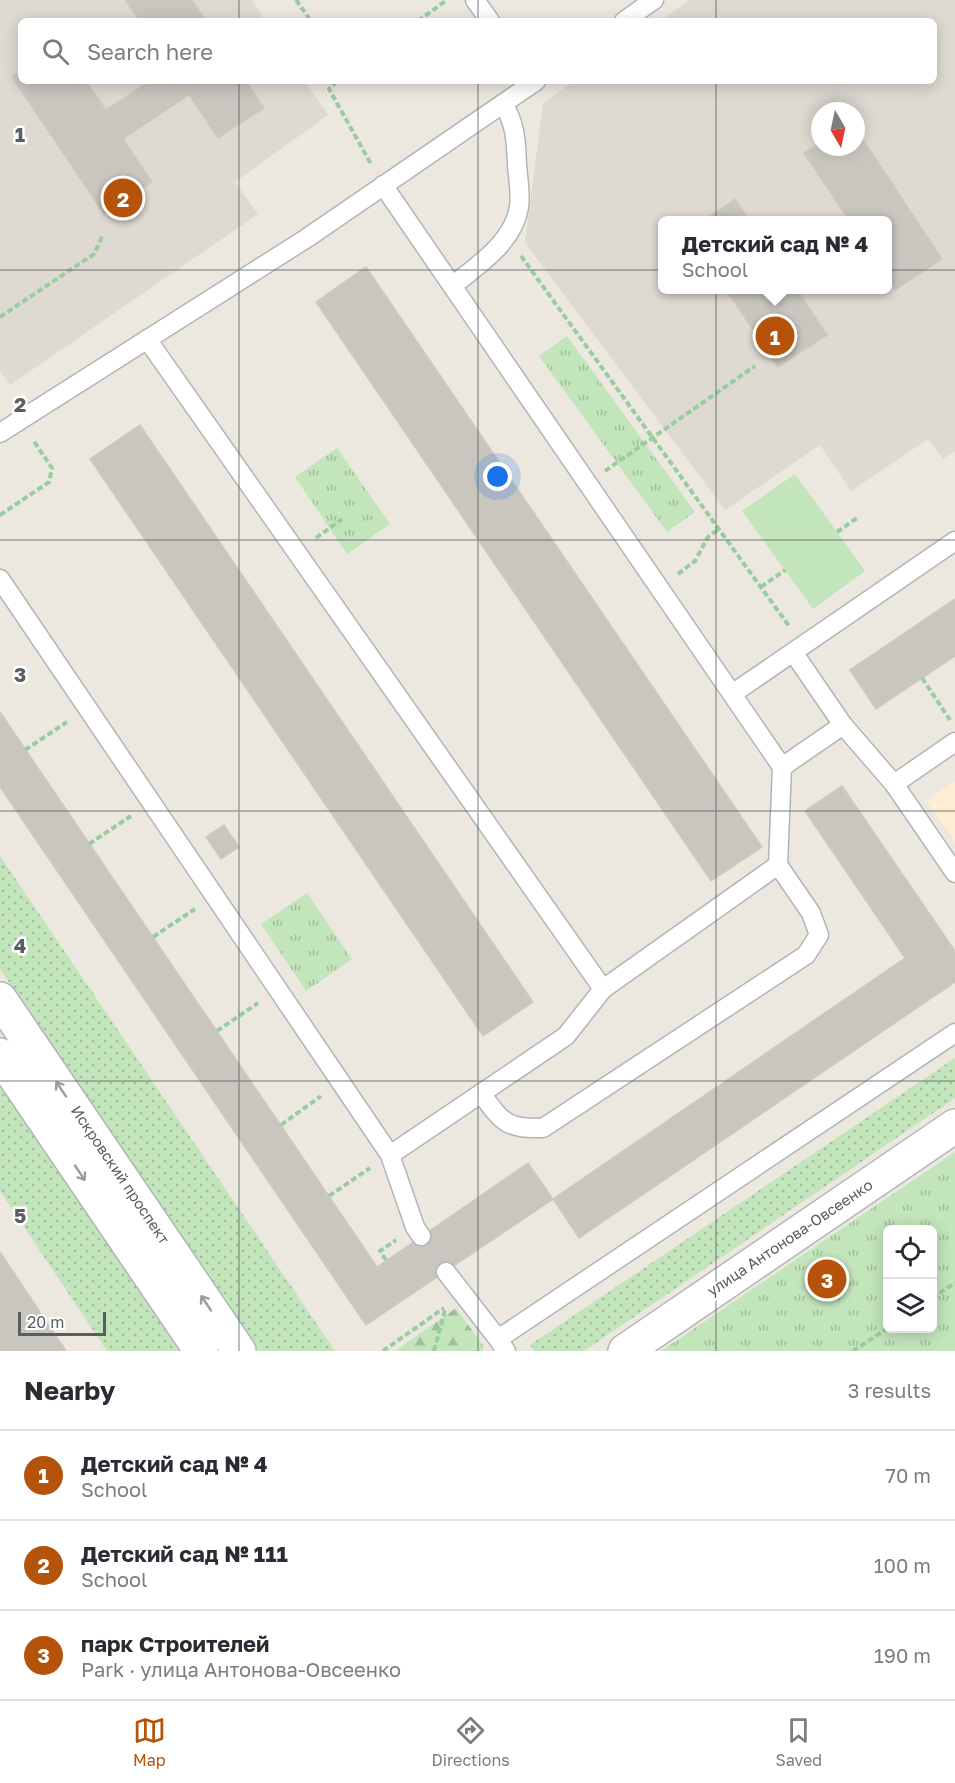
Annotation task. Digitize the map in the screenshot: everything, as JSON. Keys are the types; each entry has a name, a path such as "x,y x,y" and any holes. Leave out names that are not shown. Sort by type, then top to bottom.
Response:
{"street":[{"name":"Искровский проспект","path":"0,999 239,1351"},
{"path":"0,1056 201,1351"},
{"name":"улица Антонова-Овсеенко","path":"625,1351 955,1126"}],"lane":[{"path":"475,0 488,18"},
{"path":"628,18 654,0"},
{"path":"0,433 307,238 530,84"},
{"path":"452,286 484,262 506,236 519,208 516,135 512,117 503,104"},
{"path":"383,186 782,767 778,865 811,913 819,935 806,955 543,1128 518,1129 498,1117 481,1093"},
{"path":"147,339 603,989"},
{"path":"732,693 955,541"},
{"path":"0,579 390,1155 415,1227 421,1236"},
{"path":"798,649 843,725 894,784 955,873"},
{"path":"782,767 843,725"},
{"path":"894,784 955,742"},
{"path":"390,1155 566,1036 603,989 778,865"},
{"path":"446,1272 502,1345 955,1033"}],"path":[{"path":"296,0 309,18"},
{"path":"422,18 447,0"},
{"path":"334,84 328,89 383,186"},
{"path":"0,317 94,254 103,235"},
{"path":"506,236 761,587 798,649"},
{"path":"588,483 755,366"},
{"path":"0,515 49,482 52,468 19,420"},
{"path":"837,532 857,518"},
{"path":"296,552 342,519"},
{"path":"659,587 695,561 708,537 719,529"},
{"path":"761,587 785,570"},
{"path":"922,678 955,728"},
{"path":"26,750 87,708"},
{"path":"89,844 151,802"},
{"path":"153,937 214,896"},
{"path":"217,1031 278,989"},
{"path":"281,1125 340,1082"},
{"path":"329,1196 390,1155"},
{"path":"937,1295 955,1282"},
{"path":"382,1351 446,1307 434,1351"},
{"path":"853,1351 883,1331"}],"shaded area":[{"path":"0,0 252,0 263,18 18,18 18,84 307,84 328,115 235,182 258,214 10,385 0,371"},
{"path":"689,0 955,0 955,451 943,459 928,439 851,491 820,445 725,510 525,243 543,103 571,84 937,84 937,18 664,18"},
{"path":"955,781 955,842 926,801"}],"green space":[{"path":"567,336 695,512 667,532 539,356"},
{"path":"337,448 390,524 347,554 295,477"},
{"path":"795,474 865,571 813,609 742,511"},
{"path":"0,856 335,1351 259,1351 0,969"},
{"path":"307,893 352,959 306,991 261,924"},
{"path":"955,1058 955,1098 584,1351 534,1351 530,1345"},
{"path":"0,1085 180,1351 107,1351 0,1191"},
{"path":"955,1152 955,1351 661,1351"},
{"path":"456,1308 484,1347 482,1351 395,1351"}],"building":[{"path":"125,0 192,0 204,18 138,18"},
{"path":"18,73 18,84 88,84 106,110 145,84 248,84 264,108 218,138 189,95 123,139 152,182 104,214 12,77"},
{"path":"865,143 942,259 895,290 892,285 892,216 846,216 804,153 811,149 811,156 865,156"},
{"path":"735,199 746,216 710,216"},
{"path":"366,267 762,847 711,881 316,302"},
{"path":"729,294 800,294 827,335 778,367"},
{"path":"140,425 533,1002 483,1036 90,459"},
{"path":"955,599 955,656 876,709 850,670"},
{"path":"0,712 377,1267 528,1163 553,1199 366,1325 0,787"},
{"path":"842,786 955,951 955,982 579,1238 553,1199 905,958 805,811"},
{"path":"224,825 239,847 221,859 206,837"},
{"path":"0,1252 66,1351 0,1351"}],"place":[{"name":"Детский сад № 111","path":"123,198"},
{"name":"Детский сад № 4","path":"775,336"},
{"name":"парк Строителей","path":"827,1279"}]}
